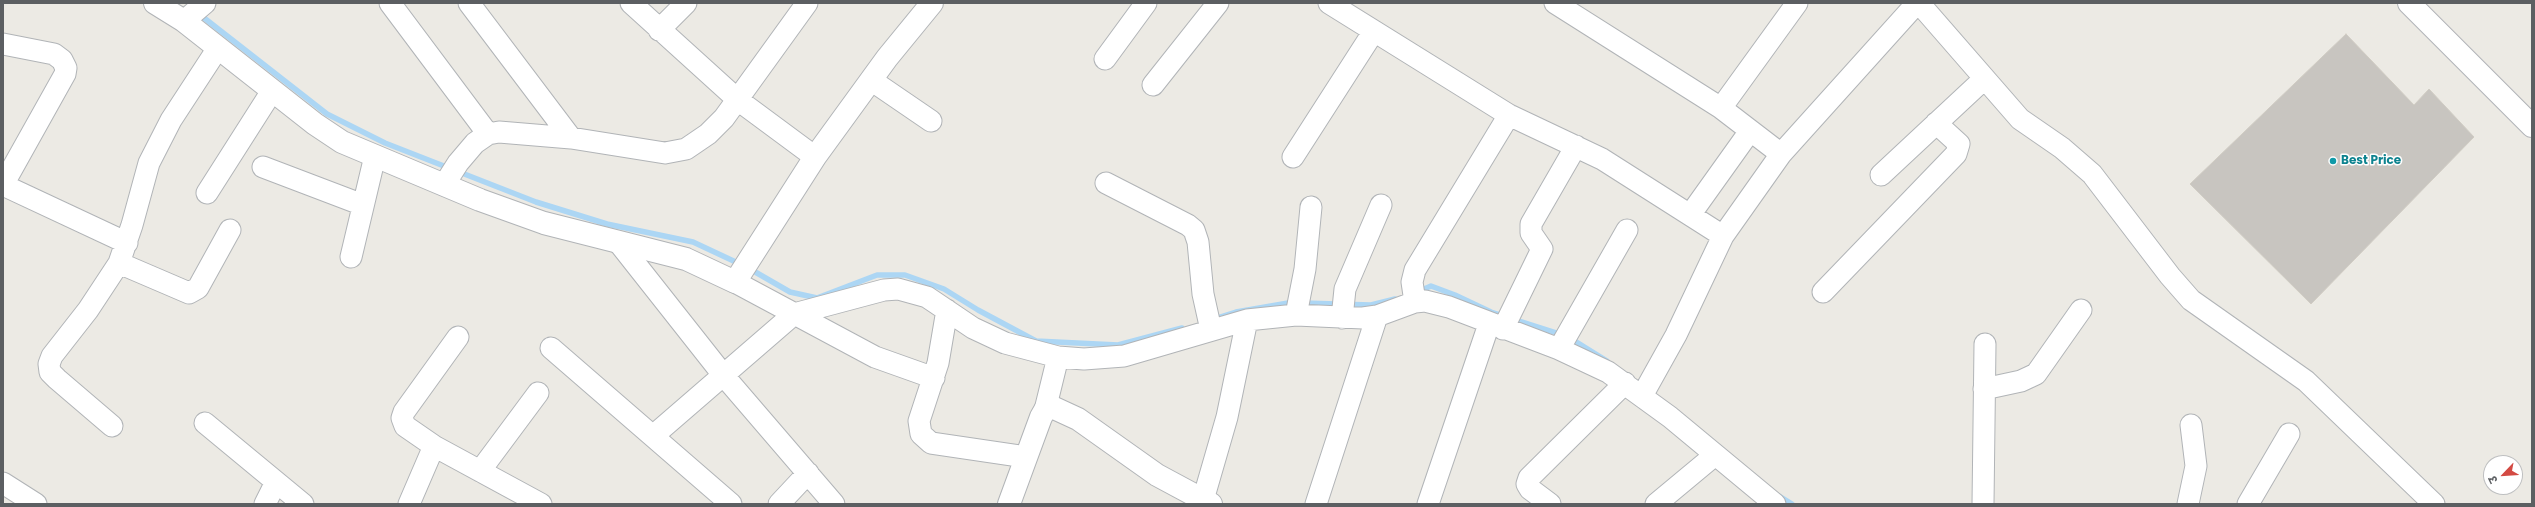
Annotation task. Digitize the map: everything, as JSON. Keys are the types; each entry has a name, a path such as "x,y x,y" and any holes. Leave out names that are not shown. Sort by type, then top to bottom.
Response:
{"street":[{"path":"155,3 195,11 218,48 327,133 375,156 451,175 544,223 619,243 661,251 686,259 736,279 794,314 885,362 934,378"},
{"path":"390,3 488,134"},
{"path":"469,3 571,138"},
{"path":"631,3 738,100 816,157"},
{"path":"659,30 686,3"},
{"path":"451,175 480,138 488,134 499,132 571,138 665,153 676,152 696,143 708,134 738,100 807,3"},
{"path":"736,279 816,157 871,80 932,3"},
{"path":"1105,59 1146,3"},
{"path":"1153,85 1218,3"},
{"path":"1329,3 1509,115 1602,159 1723,236"},
{"path":"1555,3 1579,9 1721,108 1781,154"},
{"path":"1721,108 1797,3"},
{"path":"1646,390 1723,236 1781,154 1918,3 2020,119 2068,152 2092,174 2170,276 2191,300 2306,381 2434,504"},
{"path":"2409,3 2532,126"},
{"path":"1293,157 1374,31"},
{"path":"3,44 54,54 62,60 66,68 3,185 126,243"},
{"path":"112,426 56,379 50,372 49,364 52,356 88,310 118,263 126,243 149,163 171,120 218,48"},
{"path":"1881,175 1984,79"},
{"path":"871,80 931,121"},
{"path":"207,193 272,91"},
{"path":"1414,296 1415,270 1509,115"},
{"path":"1823,292 1956,154 1959,144 1936,123"},
{"path":"1690,215 1750,131"},
{"path":"1428,504 1502,322 1542,249 1530,233 1531,224 1576,146"},
{"path":"351,257 375,156"},
{"path":"263,167 363,205"},
{"path":"1106,183 1188,225 1194,230 1198,242 1209,321"},
{"path":"1342,308 1381,205"},
{"path":"1299,306 1311,207"},
{"path":"118,263 189,293 198,288 230,230"},
{"path":"1564,341 1627,230"},
{"path":"619,243 724,376 834,504"},
{"path":"653,436 794,314 884,290 898,289 927,297 973,328 1006,343 1058,357 1097,359 1124,356 1209,321 1247,320 1299,306 1342,308 1377,316 1414,296 1564,341 1602,369 1625,383 1646,390 1715,455 1775,504"},
{"path":"947,310 934,378 918,428 925,440 931,443 1026,457"},
{"path":"1984,390 2021,381 2036,374 2081,310"},
{"path":"1316,504 1377,316"},
{"path":"1045,410 1052,406 1061,410 1157,475 1207,502 1227,417 1247,320"},
{"path":"458,337 402,418 405,426 434,446 541,504"},
{"path":"1983,504 1985,344"},
{"path":"551,348 731,504"},
{"path":"1009,504 1045,410 1058,357"},
{"path":"1550,504 1530,489 1528,484 1529,478 1625,383"},
{"path":"480,471 538,393"},
{"path":"205,423 302,504"},
{"path":"2188,504 2196,466 2191,425"},
{"path":"2248,504 2289,434"},
{"path":"409,504 434,446"},
{"path":"1656,504 1715,455"},
{"path":"779,504 808,473"},
{"path":"265,504 276,482"},
{"path":"3,484 36,504"}],"building":[{"name":"Best Price","path":"2346,34 2414,105 2429,89 2474,137 2311,304 2190,184"}],"waterway":[{"path":"199,14 327,114 385,143 536,202 607,224 693,242 740,264"},
{"path":"750,269 790,292 817,298 877,275 905,275 944,289 978,310 1036,341 1118,345 1182,328"},
{"path":"1417,292 1431,286 1455,295 1491,312 1563,335"},
{"path":"1303,303 1371,305 1395,299"},
{"path":"1217,318 1236,312 1294,302"},
{"path":"1570,338 1607,361"},
{"path":"1779,496 1792,504"}],"place":[{"name":"Best Price","path":"2333,161"}]}
